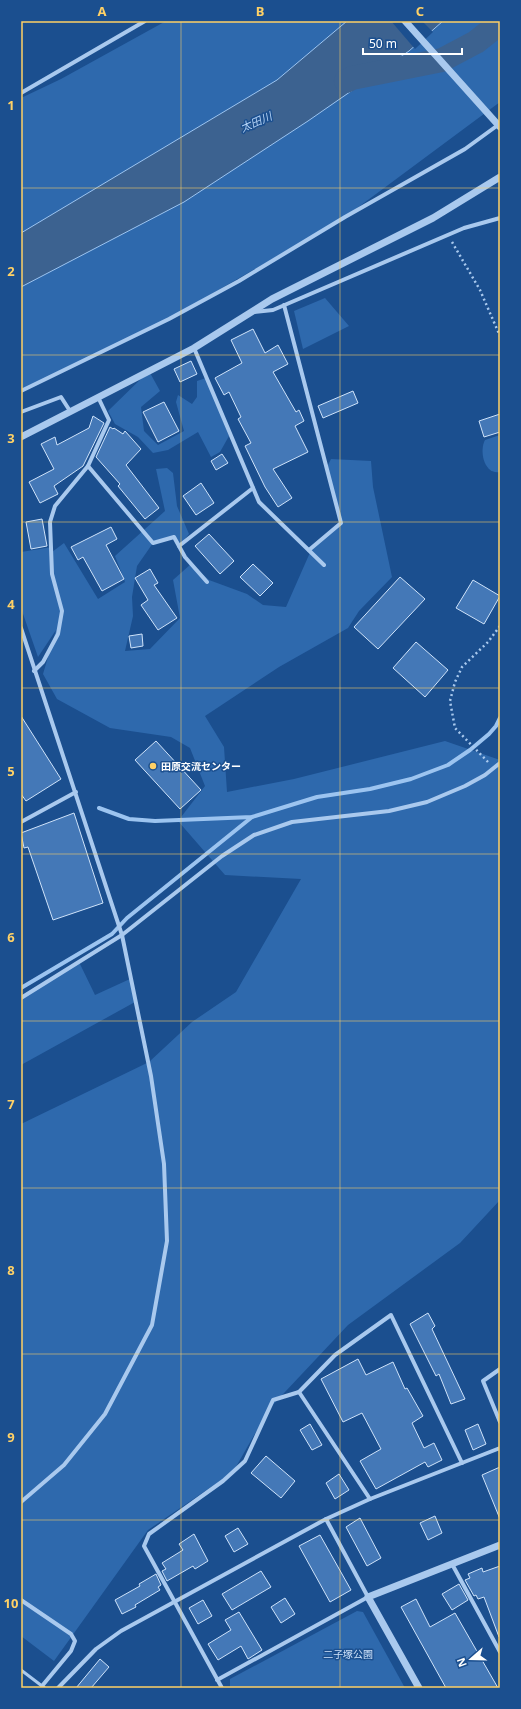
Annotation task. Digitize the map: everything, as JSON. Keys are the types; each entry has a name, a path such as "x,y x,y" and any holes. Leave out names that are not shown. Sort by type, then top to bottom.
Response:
{"street":[{"path":"131,30 141,21"},
{"path":"21,93 145,21"},
{"path":"21,391 169,319 239,281 345,217 465,149 499,125 405,21"},
{"path":"21,437 194,348 279,296 433,218 500,177"},
{"path":"252,312 273,310 284,306 464,228 500,218"},
{"path":"284,306 341,523 309,550"},
{"path":"194,348 259,502 324,565"},
{"path":"21,412 61,397 70,412"},
{"path":"34,671 43,662 58,634 62,611 52,574 50,522 55,506 88,466 109,420 98,397"},
{"path":"88,466 153,543 174,537 185,557 207,582"},
{"path":"179,546 253,488"},
{"path":"21,628 122,935 151,1076 164,1164 167,1241 152,1324 104,1414 64,1465 21,1502"},
{"path":"21,998 122,935 222,856 254,835 292,822 388,811 427,802 465,786 500,763"},
{"path":"21,822 76,792"},
{"path":"222,1688 144,1546 149,1534 224,1481 245,1461 273,1400 299,1392 335,1355 391,1315 462,1463"},
{"path":"500,1369 483,1381 500,1422"},
{"path":"299,1392 370,1499"},
{"path":"58,1688 96,1649 122,1631 326,1519 370,1499 500,1448"},
{"path":"326,1519 419,1688"},
{"path":"217,1680 368,1597 500,1545"},
{"path":"452,1564 500,1652"},
{"path":"21,1600 71,1634 75,1641 71,1651 43,1687"},
{"path":"495,1643 500,1641"}],"lane":[{"path":"21,1670 43,1687"}],"path":[{"path":"448,235 480,290 500,336"},
{"path":"494,768 456,728 450,701 455,682 462,667 488,642 500,626"}],"green space":[{"path":"166,21 500,21 500,102 345,217 175,315 21,391 21,98 61,79"},
{"path":"325,298 349,326 303,349 294,311"},
{"path":"149,371 160,391 141,407 144,431 158,445 184,431 176,402 178,395 192,404 197,397 197,381 206,378 229,436 220,452 211,457 198,432 168,450 153,453 138,437 115,424 108,411"},
{"path":"500,435 500,472 495,472 490,470 484,461 483,445 485,440"},
{"path":"331,459 371,461 373,487 392,577 359,611 348,628 279,667 205,716 224,747 227,792 294,779 445,741 500,760 500,1200 460,1243 348,1325 269,1409 233,1472 148,1530 54,1661 21,1636 21,1124 149,1062 192,1022 236,992 301,879 225,875 178,821 205,786 190,748 171,737 110,728 57,699 43,674 56,630 38,657 21,608 21,552 52,547 52,552 64,543 98,599 125,582 115,556 165,511 156,469 167,468 173,473 177,506 189,534 179,546 174,537 153,543 137,566 132,597 133,616 125,651 150,649 180,618 173,580 191,564 209,580 247,594 263,605 286,607 312,548 341,523 326,469"},
{"path":"79,962 95,995 130,979 135,1002 21,1065 21,996"},
{"name":"二子塚公園","path":"357,1611 363,1612 405,1688 230,1688 230,1679"}],"water":[{"path":"347,21 443,21 409,51 308,121 184,202 21,287 21,233 277,80"}],"pier":[{"path":"391,21 422,21 433,32 415,49"}],"building":[{"path":"253,329 265,353 278,345 288,364 273,372 296,412 299,410 304,421 295,426 308,452 273,469 292,498 278,507 265,487 245,446 251,443 238,419 241,417 229,392 224,395 215,378 242,363 231,340"},
{"path":"191,361 197,374 180,382 174,369"},
{"path":"353,391 358,403 323,418 318,406"},
{"path":"164,402 179,431 158,442 143,412"},
{"path":"500,414 500,432 484,437 479,421"},
{"path":"93,416 104,423 83,466 54,486 58,494 40,503 29,482 54,469 41,444 55,437 57,445 89,428"},
{"path":"110,427 123,434 125,431 141,449 126,465 159,508 145,519 118,486 120,484 96,457"},
{"path":"222,454 228,463 216,470 211,461"},
{"path":"201,483 214,503 196,515 183,496"},
{"path":"42,519 47,546 31,549 26,522"},
{"path":"111,527 117,539 106,545 124,579 102,591 83,557 78,560 71,547"},
{"path":"209,534 234,561 220,574 195,546"},
{"path":"253,564 273,583 260,596 240,577"},
{"path":"150,569 158,583 154,585 177,618 158,630 141,605 148,600 135,578"},
{"path":"400,577 425,599 378,649 354,627"},
{"path":"473,580 500,596 484,624 456,608"},
{"path":"142,634 143,646 131,648 129,636"},
{"path":"416,642 448,670 425,697 393,668"},
{"path":"21,716 61,779 26,801 21,794"},
{"path":"156,741 201,790 180,809 135,760"},
{"path":"74,813 103,903 53,920 28,847 24,848 21,833"},
{"path":"428,1313 435,1326 432,1329 465,1399 451,1404 439,1374 436,1376 410,1324"},
{"path":"358,1359 366,1375 393,1362 405,1389 407,1388 423,1416 412,1423 424,1448 434,1443 442,1460 428,1467 425,1462 376,1489 360,1461 381,1449 362,1413 343,1422 321,1379"},
{"path":"310,1424 322,1445 312,1450 300,1430"},
{"path":"478,1424 486,1444 473,1450 465,1430"},
{"path":"266,1456 295,1481 281,1498 251,1473"},
{"path":"500,1467 500,1519 482,1475"},
{"path":"339,1474 349,1490 335,1499 326,1483"},
{"path":"435,1516 442,1533 428,1540 420,1523"},
{"path":"360,1518 381,1558 367,1566 346,1527"},
{"path":"238,1528 248,1544 234,1552 225,1536"},
{"path":"194,1534 208,1561 195,1569 193,1566 167,1581 162,1571 166,1569 162,1563 183,1550 179,1544"},
{"path":"320,1535 351,1590 330,1602 299,1546"},
{"path":"500,1566 499,1637 484,1597 478,1599 476,1595 474,1596 465,1580 470,1578 468,1574 482,1568 483,1572"},
{"path":"261,1571 271,1587 232,1610 222,1594"},
{"path":"156,1574 161,1585 158,1587 160,1590 135,1605 136,1607 122,1614 115,1600 140,1586 139,1584"},
{"path":"459,1584 468,1600 452,1610 442,1594"},
{"path":"285,1598 295,1614 281,1623 271,1607"},
{"path":"416,1599 430,1627 455,1613 498,1688 446,1688 401,1607"},
{"path":"203,1600 212,1616 198,1624 189,1608"},
{"path":"239,1612 262,1650 248,1659 241,1646 218,1660 208,1644 231,1630 225,1620"},
{"path":"100,1659 109,1667 91,1688 76,1688"}],"waterway":[{"name":"太田川","path":"346,81 352,78 442,60 476,42 500,23"},
{"path":"99,808 129,819 155,821 252,817 317,797 370,789 411,779 448,765 470,750 489,734 496,726 500,718"},
{"path":"21,988 112,934 127,918 252,817"}],"place":[{"name":"田原交流センター","path":"153,766"}]}
